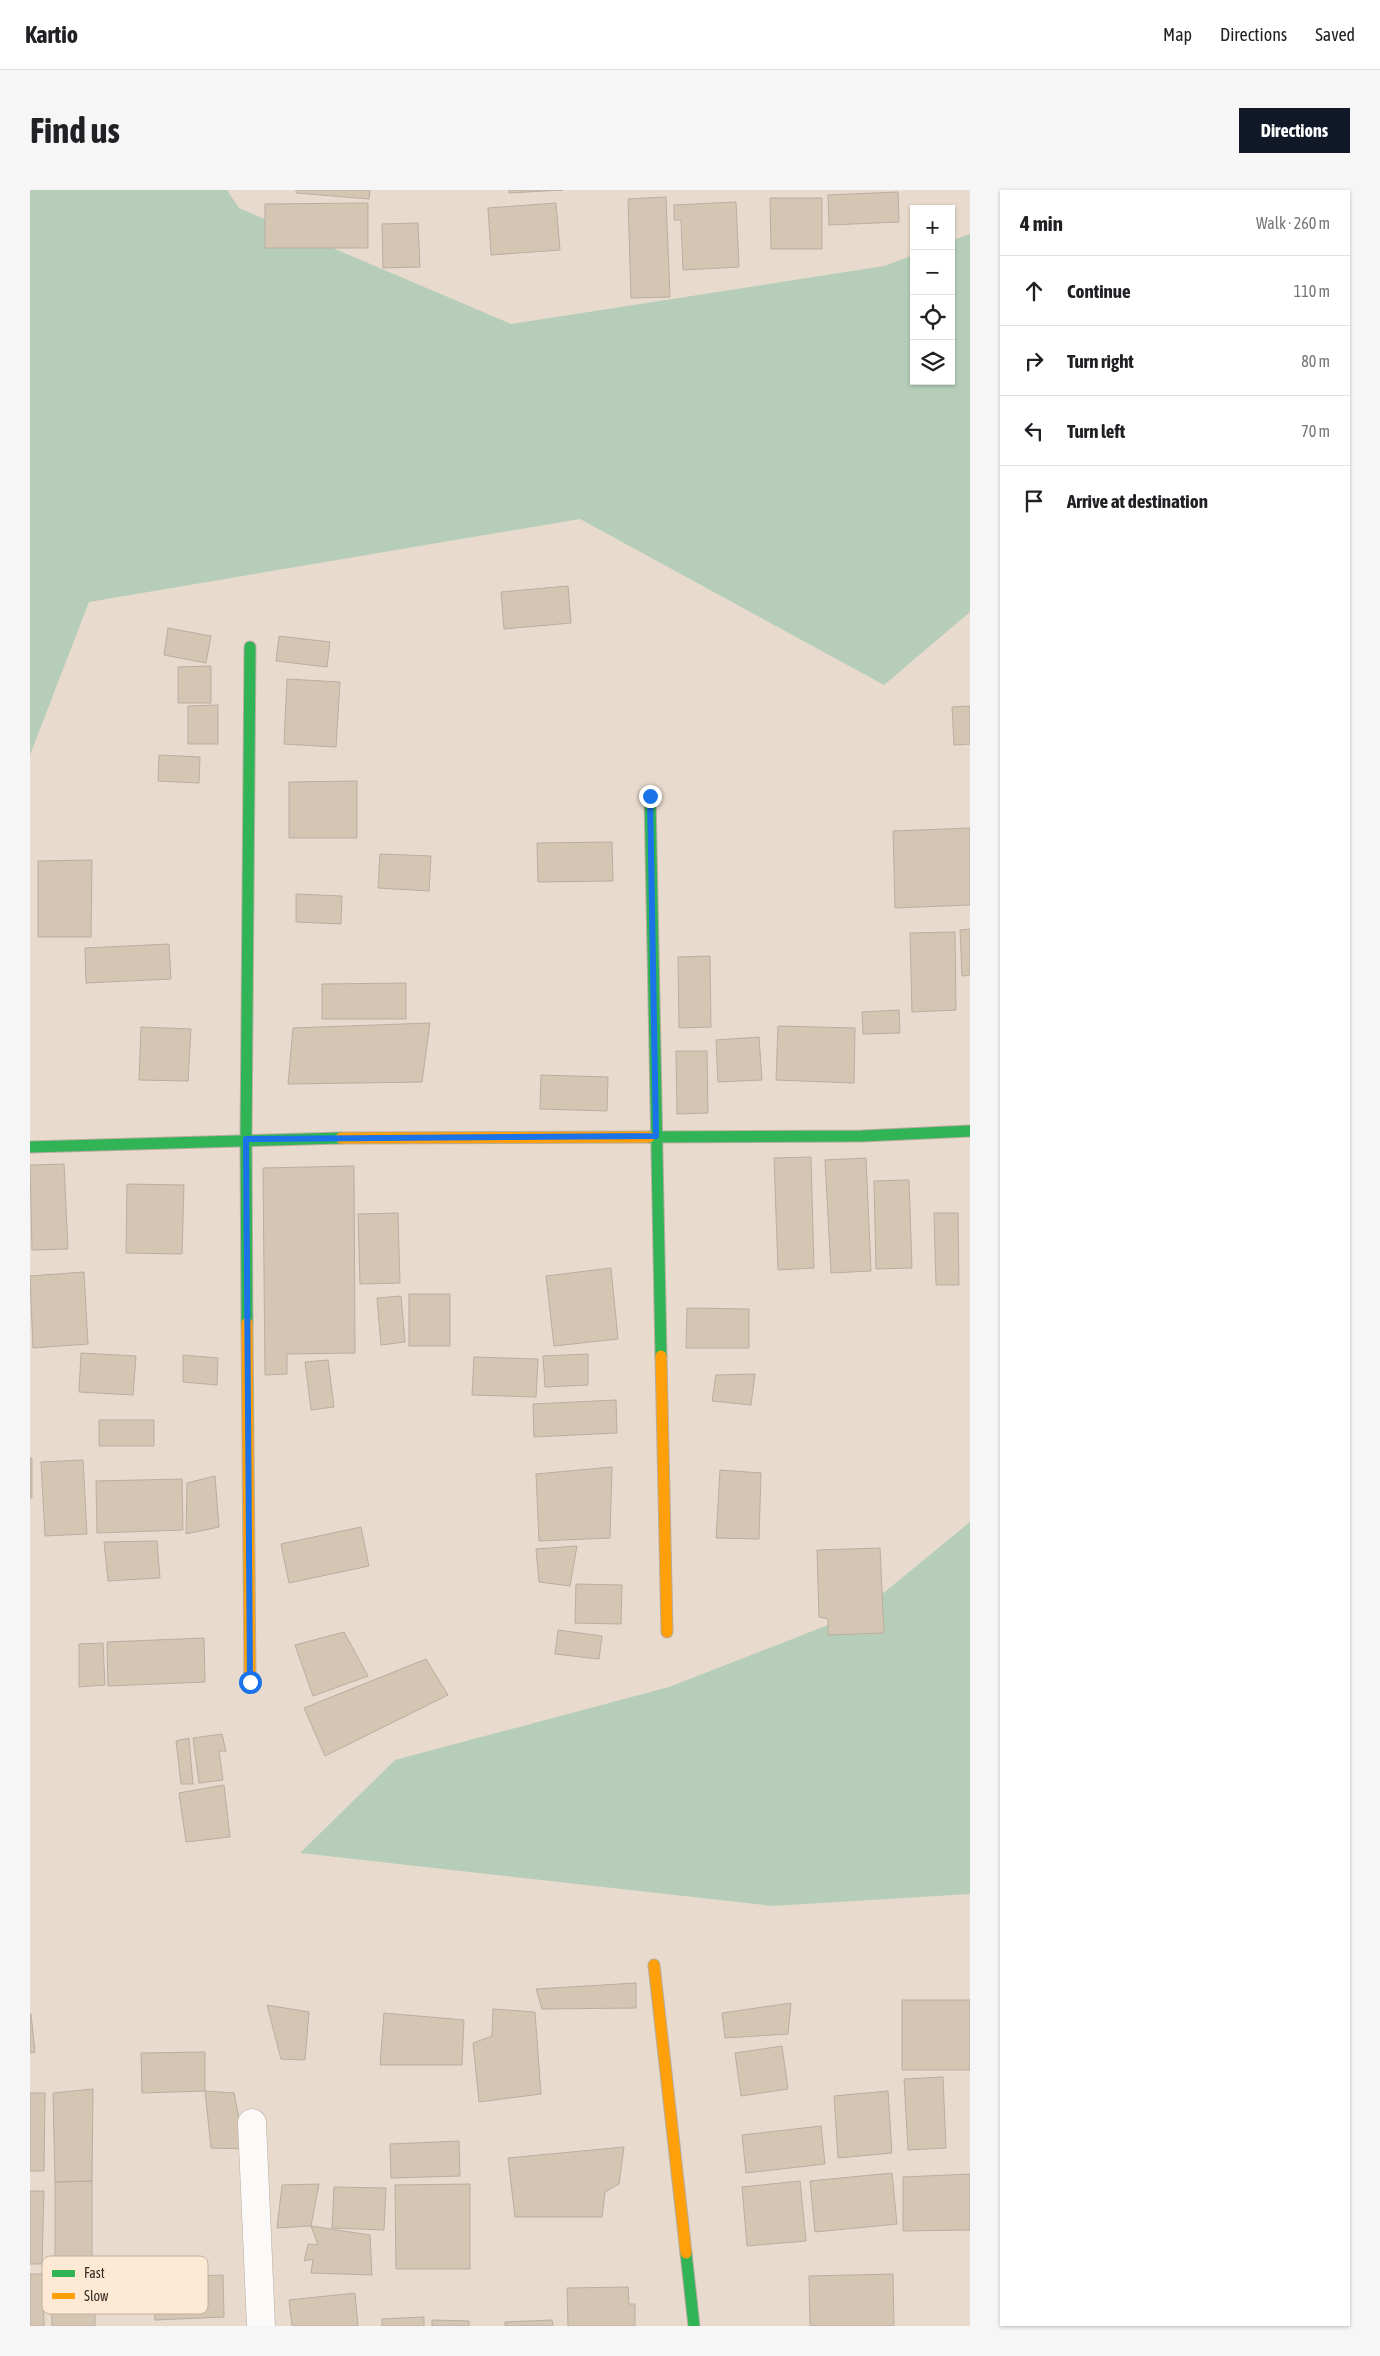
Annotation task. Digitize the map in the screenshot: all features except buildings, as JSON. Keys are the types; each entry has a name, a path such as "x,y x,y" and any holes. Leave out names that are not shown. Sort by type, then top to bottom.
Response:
{"street":[{"path":"250,647 246,1139 250,1682"},
{"path":"650,796 667,1632"},
{"path":"30,1147 246,1139 862,1136 970,1131"},
{"path":"654,1965 694,2326"},
{"path":"252,2123 261,2326"}],"green space":[{"path":"30,190 227,190 239,208 511,324 884,266 910,256 910,385 955,385 955,240 970,234 970,612 884,685 580,519 89,602 30,755"},
{"path":"970,1522 970,1894 772,1906 300,1853 395,1760 669,1687 859,1613"}],"traffic: fast":[{"path":"247,1323 246,1139 250,647"},
{"path":"650,797 661,1356"},
{"path":"649,1137 862,1136 970,1131"},
{"path":"30,1147 341,1138"},
{"path":"686,2253 694,2326"}],"traffic: slow":[{"path":"341,1138 649,1137"},
{"path":"247,1323 250,1682"},
{"path":"661,1356 667,1632"},
{"path":"654,1965 686,2253"}],"route":[{"path":"250,1682 246,1139 656,1136 650,796"}]}
